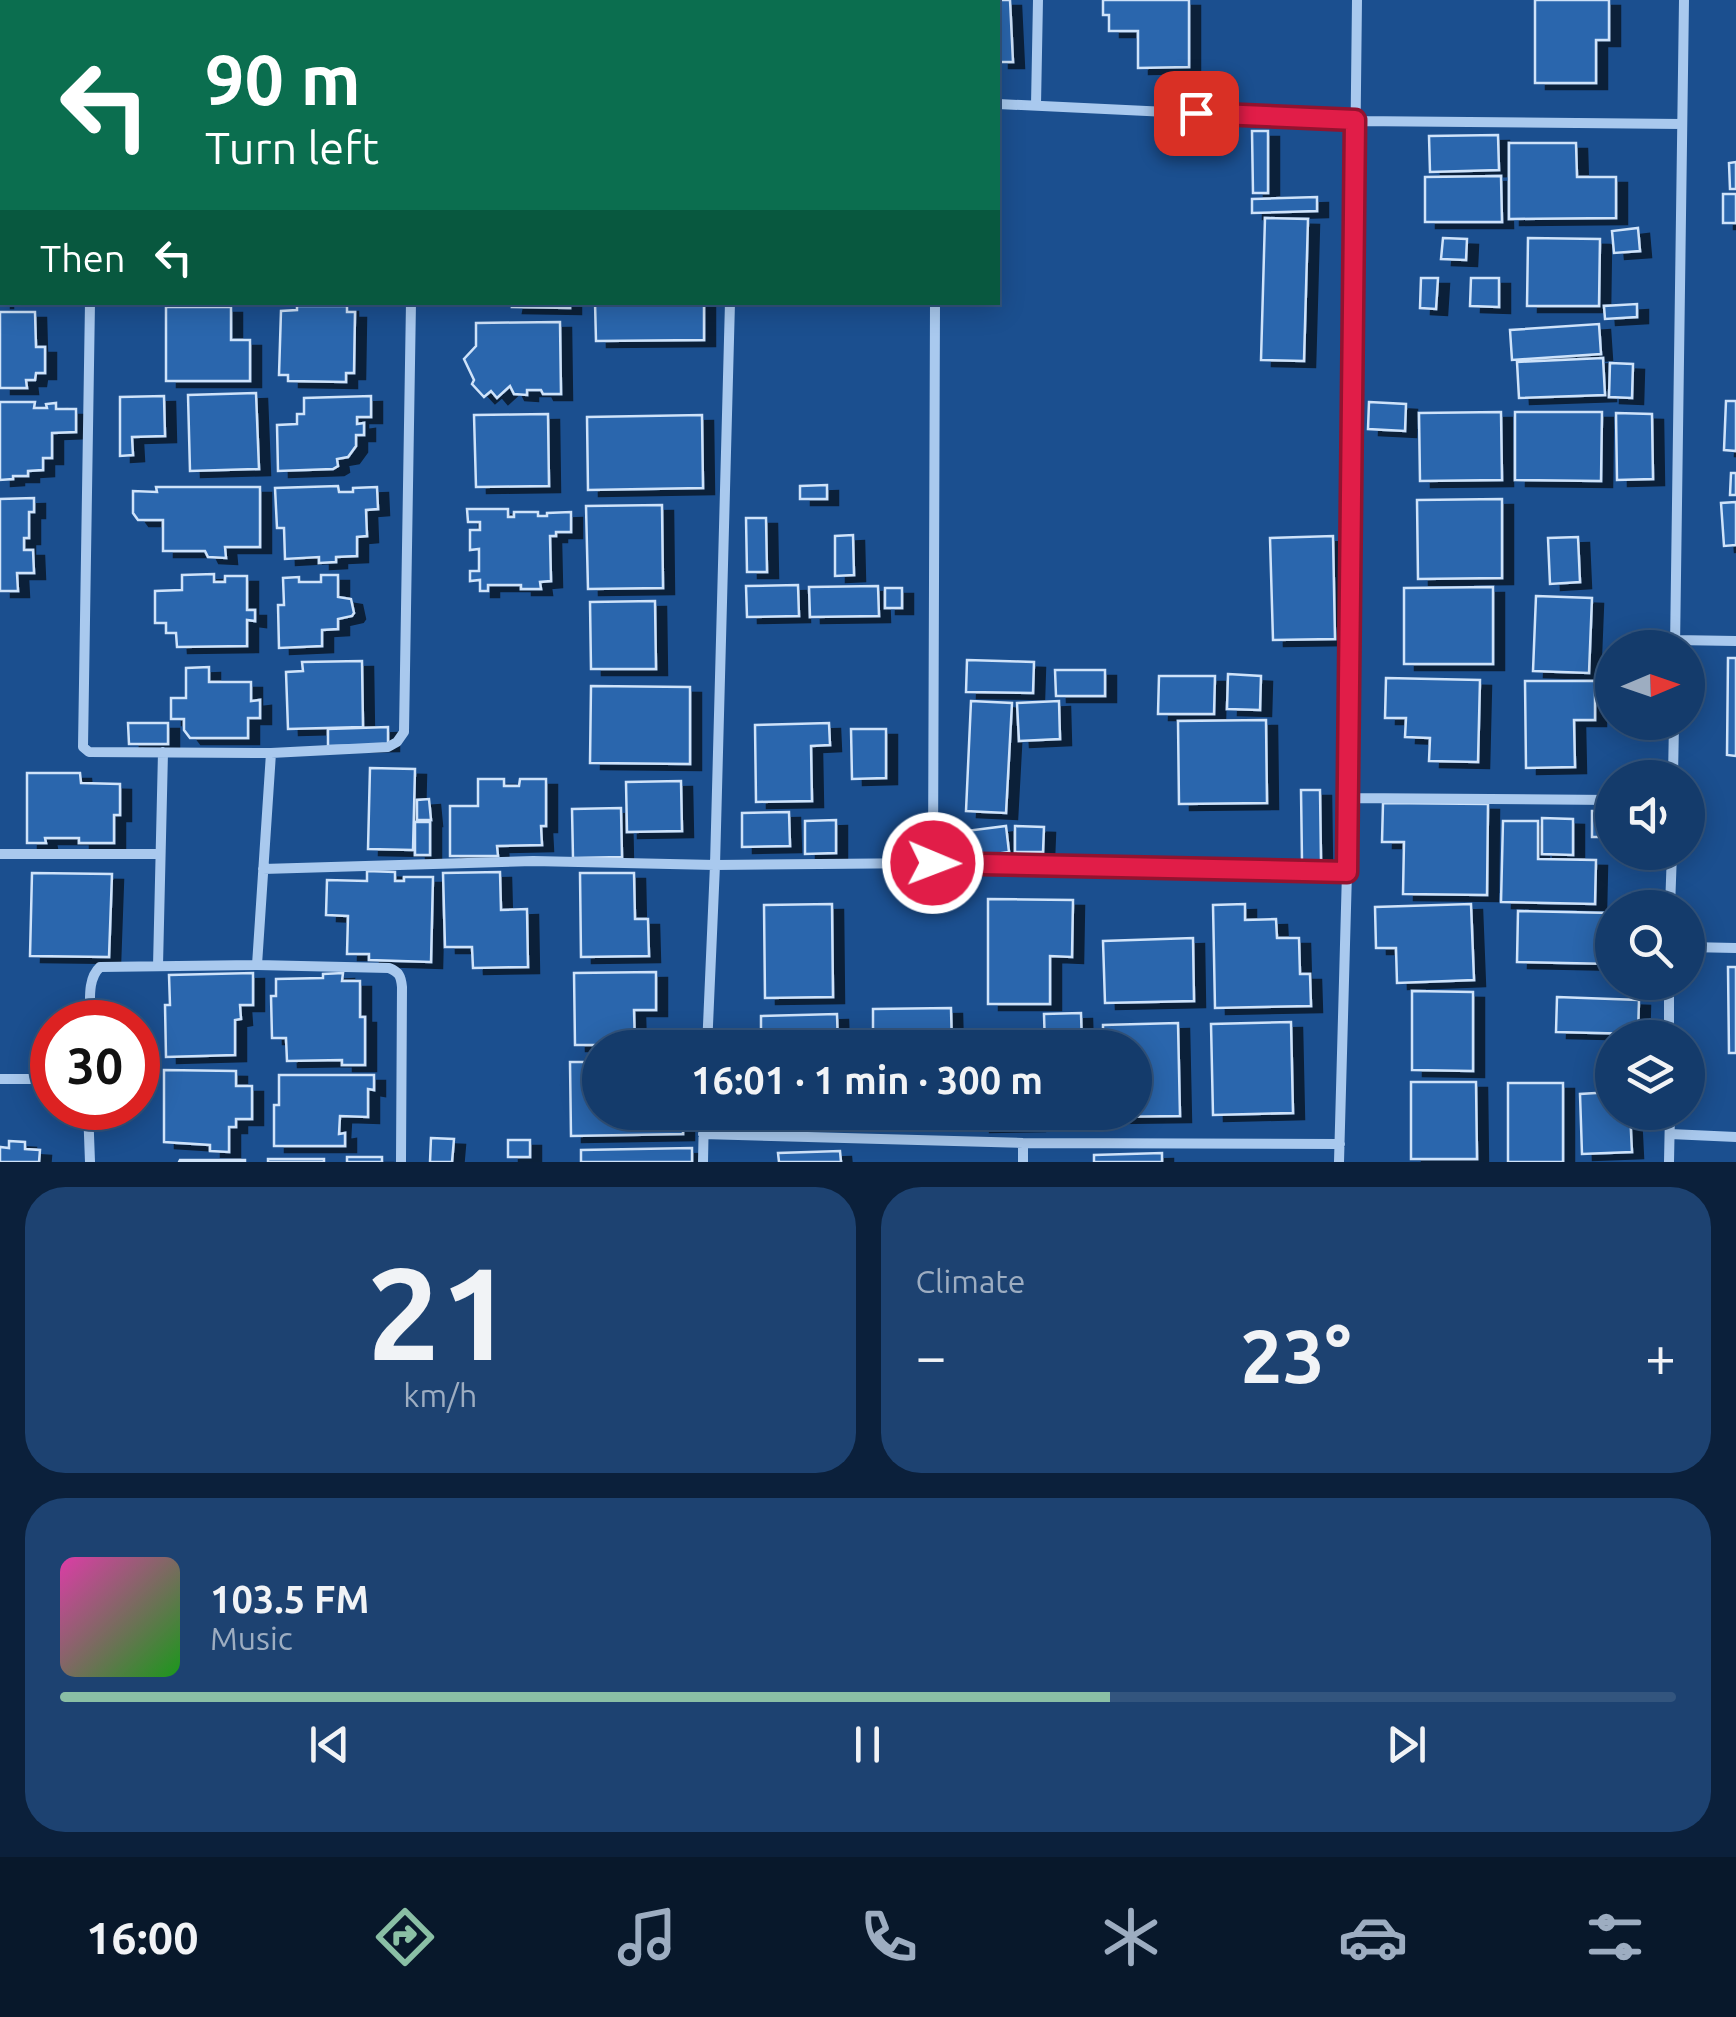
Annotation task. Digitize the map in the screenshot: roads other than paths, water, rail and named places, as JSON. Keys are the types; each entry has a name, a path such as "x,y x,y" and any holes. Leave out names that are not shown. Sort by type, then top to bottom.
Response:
{"street":[{"path":"1036,106 1038,0"},
{"path":"1340,1162 1357,0"},
{"path":"1675,630 1684,0"},
{"path":"1000,104 1355,120 1682,124"},
{"path":"90,305 85,750 271,753 388,746 398,742 404,732 411,305"},
{"path":"708,1030 730,305"},
{"path":"933,863 935,305"},
{"path":"1705,643 1736,641"},
{"path":"158,966 163,752"},
{"path":"257,965 271,753"},
{"path":"1348,798 1595,800"},
{"path":"0,854 160,854"},
{"path":"263,870 533,862 933,863 1347,872"},
{"path":"1705,948 1736,948"},
{"path":"91,1000 92,980 100,967 257,965 396,970 401,976 401,1162"},
{"path":"0,1079 30,1079"},
{"path":"89,1130 90,1162"},
{"path":"703,1130 703,1162"},
{"path":"1669,1162 1670,1130"},
{"path":"703,1134 1024,1143 1340,1144"},
{"path":"1670,1134 1736,1137"},
{"path":"1023,1162 1024,1143"}]}
